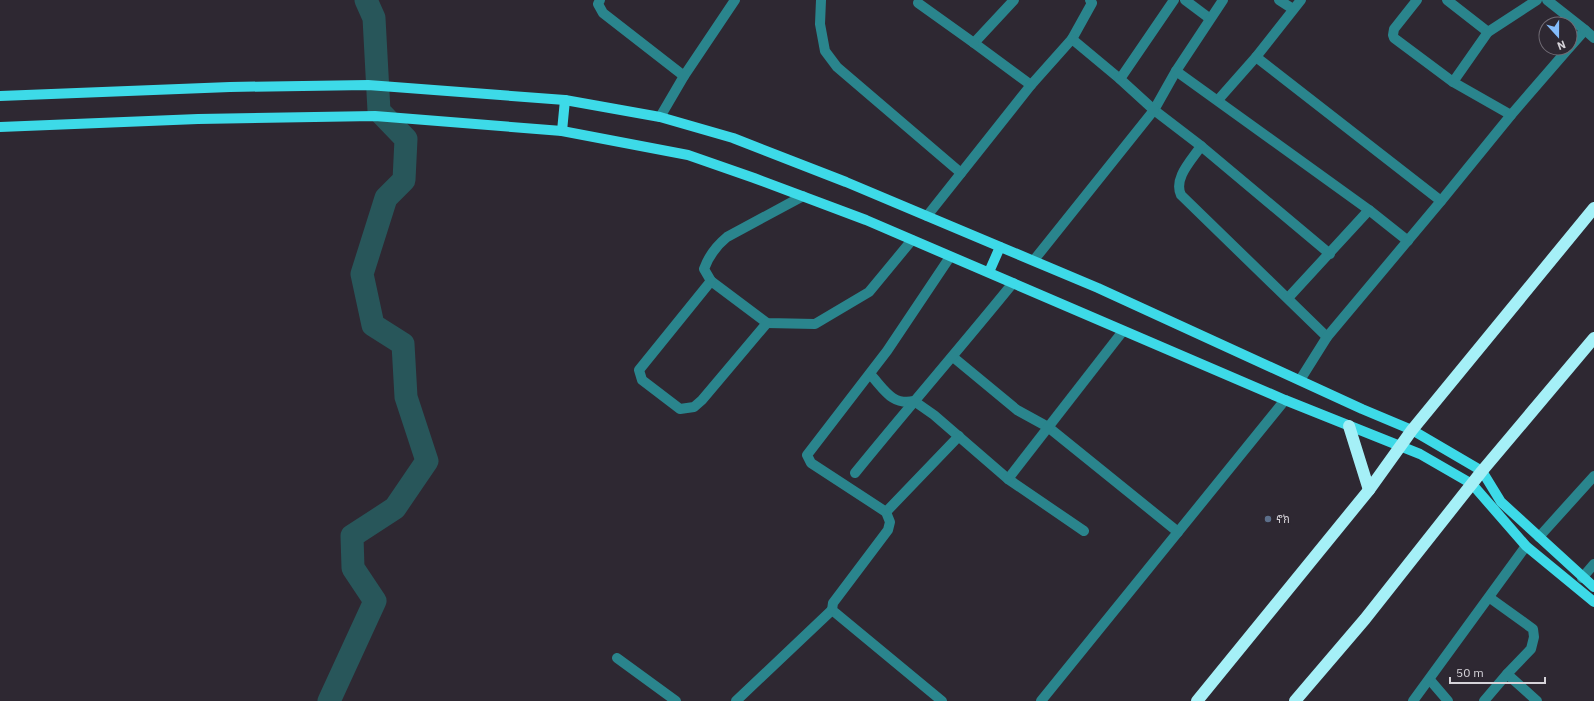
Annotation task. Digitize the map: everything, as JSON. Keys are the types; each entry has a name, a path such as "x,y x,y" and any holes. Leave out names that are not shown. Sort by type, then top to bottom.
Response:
{"highway":[{"path":"1198,701 1369,490 1412,430 1594,208"},
{"path":"1295,701 1365,619 1482,471 1594,338"},
{"path":"1349,426 1369,490"}],"main road":[{"path":"0,96 230,86 394,86 565,100 660,117 733,138 846,182 1034,260 1300,380 1362,410 1412,430 1482,471 1501,502 1582,578 1594,587"},
{"path":"562,130 565,100"},
{"path":"0,127 198,118 375,116 562,130 688,155 866,220 950,257 1083,312 1123,331 1284,400 1420,454 1472,484 1526,546 1594,602"},
{"path":"989,272 1000,247"}],"street":[{"path":"600,0 598,4 603,14 684,76"},
{"path":"660,117 684,76 735,0"},
{"path":"821,0 820,24 825,51 837,67 961,173"},
{"path":"974,43 1014,0"},
{"path":"927,216 1031,85 1072,40 1092,3 1090,0"},
{"path":"1120,79 1174,0"},
{"path":"1185,0 1209,18"},
{"path":"1034,260 1154,110 1209,18 1223,0"},
{"path":"1279,0 1293,10"},
{"path":"1218,100 1301,0"},
{"path":"1417,0 1394,29 1394,38 1453,82 1511,114"},
{"path":"1447,0 1488,32"},
{"path":"1453,82 1488,32 1537,0"},
{"path":"1547,0 1594,38"},
{"path":"918,4 1031,85"},
{"path":"1578,38 1585,30"},
{"path":"1072,40 1120,79 1154,110 1201,146 1330,254"},
{"path":"1256,56 1441,202"},
{"path":"1300,380 1327,337 1441,202 1511,114 1562,56"},
{"path":"1176,71 1218,100 1408,241"},
{"path":"1201,146 1178,180 1177,188 1181,194 1327,337"},
{"path":"803,196 727,237 717,245 708,258 704,269 711,281 767,323 815,324 828,317 842,307 870,292 912,240"},
{"path":"1288,298 1330,254 1368,210"},
{"path":"736,701 832,610 833,603 888,530 890,522 886,512 815,466 808,459 807,455 870,374 950,257"},
{"path":"711,281 639,370 642,380 680,409 694,407 702,400 767,323"},
{"path":"855,473 1013,283"},
{"path":"1008,479 1123,331"},
{"path":"953,357 1017,410 1048,427 1178,532"},
{"path":"870,374 892,398 903,404 914,401"},
{"path":"1041,701 1284,400"},
{"path":"914,401 959,436 1008,479 1084,531"},
{"path":"886,512 959,436"},
{"path":"1539,537 1594,476"},
{"path":"1413,701 1490,598 1526,546"},
{"path":"1582,578 1594,564"},
{"path":"1484,701 1531,649 1534,637 1533,629 1490,598"},
{"path":"832,610 942,701"},
{"path":"616,658 676,701"},
{"path":"1507,674 1537,701"},
{"path":"1430,680 1448,701"}],"waterway":[{"path":"329,701 375,601 353,568 352,536 395,508 427,461 406,397 403,344 373,325 362,274 386,198 404,180 406,139 379,111 374,18 366,0"}],"place":[{"name":"ኖክ","path":"1268,519"}]}
